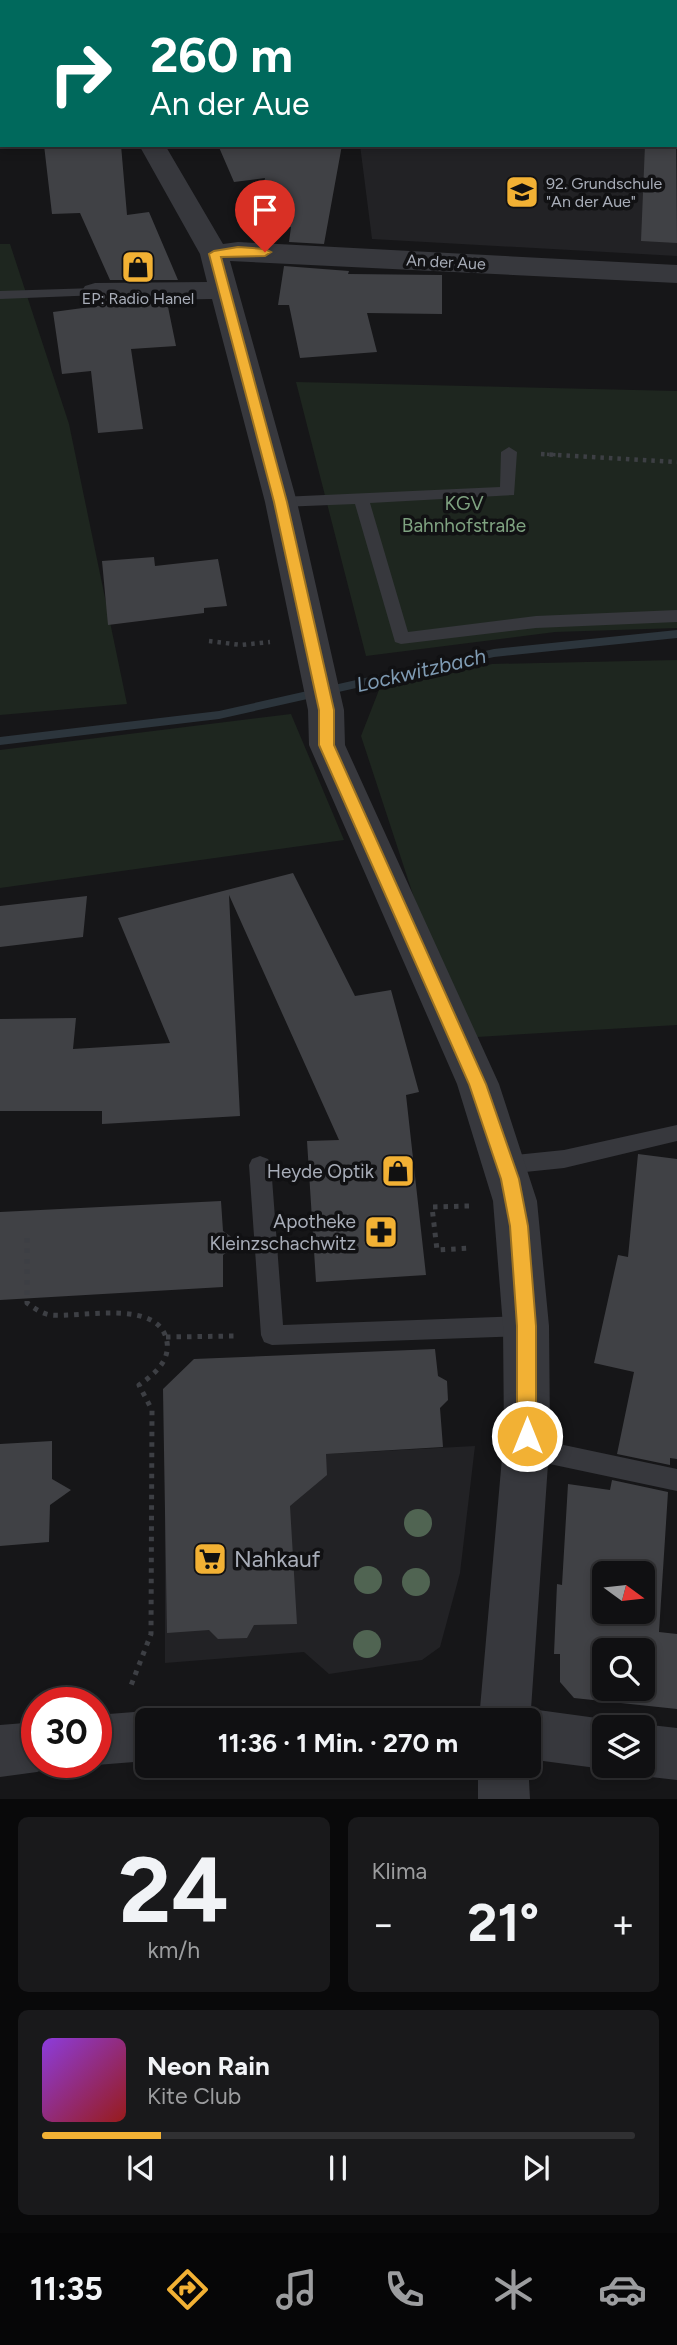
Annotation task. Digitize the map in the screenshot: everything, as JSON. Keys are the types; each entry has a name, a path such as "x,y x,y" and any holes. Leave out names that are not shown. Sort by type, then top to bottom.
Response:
{"street":[{"path":"153,147 214,254 281,502 326,710 327,745 478,1084 515,1201 526,1326 526,1448 506,1708"},
{"name":"An der Aue","path":"214,254 238,251 677,274"},
{"path":"95,292 223,290"},
{"path":"541,1736 592,1742"},
{"path":"0,1751 21,1749"},
{"path":"655,1751 677,1754"},
{"path":"504,1778 504,1799"}],"lane":[{"path":"0,295 95,292"},
{"path":"281,502 508,492 509,452"},
{"path":"361,498 401,638 536,622 677,616"},
{"path":"506,1166 564,1159 677,1133"},
{"path":"260,1165 272,1335 526,1326"},
{"path":"526,1448 677,1480"}],"path":[{"path":"509,452 677,462"},
{"path":"209,641 241,645"},
{"path":"463,1206 432,1208 438,1250 520,1247"},
{"path":"27,1238 27,1303 47,1315 137,1315 154,1320 166,1337 167,1353 159,1371 139,1385 152,1410 151,1634 118,1738"},
{"path":"166,1337 272,1335"}],"shaded area":[{"name":"92. Grundschule \"An der Aue\"","path":"360,147 676,147 677,256 372,239"},
{"path":"475,1446 460,1573 440,1647 422,1660 329,1674 304,1652 165,1663 165,1467"}],"green space":[{"path":"0,244 10,244 69,424 127,704 0,715"},
{"name":"KGV Bahnhofstraße","path":"296,382 677,391 677,628 555,632 366,656"},
{"path":"677,660 677,1025 460,1038 361,736 379,690 492,664"},
{"path":"291,714 344,840 0,888 0,750"}],"building":[{"path":"44,147 121,147 127,215 149,212 178,280 110,280 80,213 52,214"},
{"path":"219,147 342,147 324,244 289,242 291,227 254,226 265,178 234,182"},
{"path":"645,147 676,147 677,243 641,241"},
{"path":"284,266 349,271 348,274 442,275 442,314 367,313 377,352 300,358 289,305 278,305"},
{"path":"167,302 176,346 131,349 143,429 98,433 91,371 62,374 53,312 120,303"},
{"path":"154,557 155,566 218,559 227,606 204,608 204,613 108,625 102,561"},
{"path":"293,873 355,996 391,990 419,1092 406,1095 426,1275 316,1282 307,1141 339,1140 229,895 240,1116 102,1124 102,1111 0,1111 0,1019 76,1018 73,1049 170,1043 118,918"},
{"path":"87,896 83,937 0,947 0,906"},
{"path":"638,1154 677,1159 677,1459 670,1458 670,1465 617,1454 634,1372 594,1363 618,1255 628,1257"},
{"path":"221,1201 223,1231 240,1243 223,1255 223,1287 0,1300 0,1212"},
{"path":"435,1349 438,1376 447,1381 448,1400 440,1408 443,1447 326,1454 327,1475 290,1506 297,1624 254,1625 247,1638 218,1639 209,1630 167,1633 163,1389 194,1359"},
{"path":"52,1441 52,1479 71,1490 50,1505 49,1542 0,1546 0,1444"},
{"path":"612,1480 668,1492 659,1632 677,1634 677,1709 602,1701 655,1701 655,1638 592,1638 592,1700 574,1698 560,1682 560,1654 554,1654 557,1584 562,1585 568,1484 610,1490"}],"waterway":[{"name":"Lockwitzbach","path":"0,741 219,715 494,653 677,634"}],"place":[{"name":"92. Grundschule \"An der Aue\"","path":"522,192"},
{"name":"EP: Radio Hanel","path":"138,267"},
{"name":"Heyde Optik","path":"398,1171"},
{"name":"Apotheke Kleinzschachwitz","path":"381,1232"},
{"name":"Nahkauf","path":"210,1559"}],"route":[{"path":"265,252 214,254 281,502 326,710 327,745 478,1084 510,1179 519,1226 526,1326 527,1436"}]}
